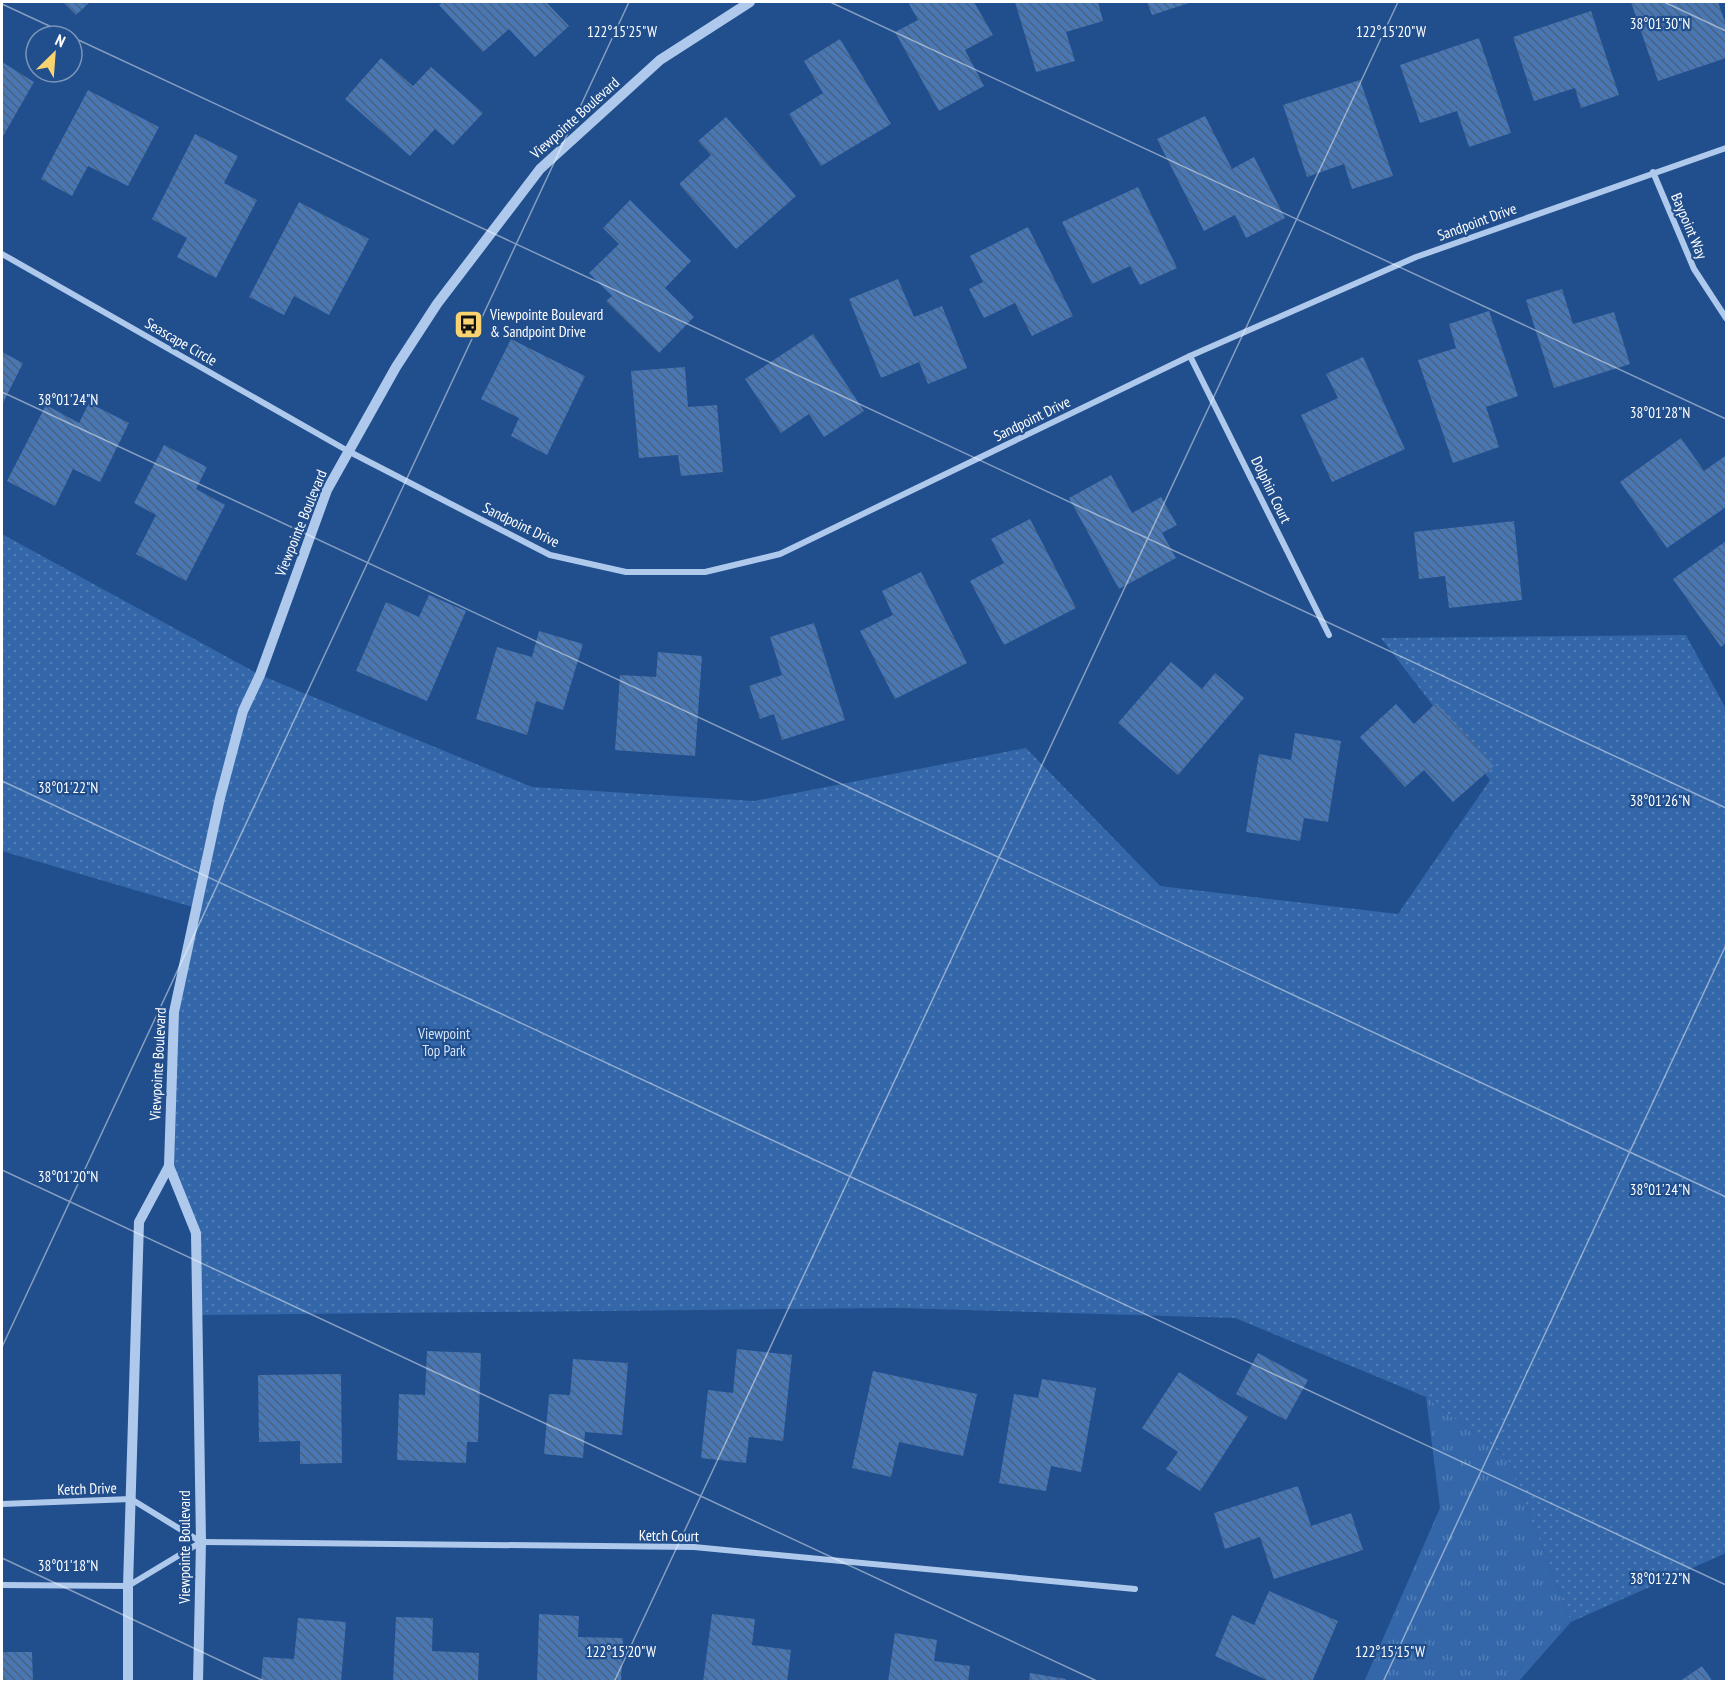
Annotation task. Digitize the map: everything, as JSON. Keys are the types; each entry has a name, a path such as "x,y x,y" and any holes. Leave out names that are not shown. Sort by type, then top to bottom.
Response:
{"street":[{"name":"Viewpointe Boulevard","path":"198,1682 201,1542 196,1233 169,1166 174,1012 220,798 243,711 260,675 327,490 396,367 437,304 540,169 660,60 750,2"},
{"name":"Sandpoint Drive","path":"348,451 550,555 626,572 705,572 780,554 1190,356 1416,256 1726,148"},
{"name":"Baypoint Way","path":"1653,172 1694,269 1726,318"},
{"name":"Seascape Circle","path":"2,254 348,451"},
{"name":"Dolphin Court","path":"1190,356 1329,635"},
{"name":"Viewpointe Boulevard","path":"128,1682 128,1586 139,1222 169,1166"},
{"name":"Ketch Drive","path":"2,1504 131,1499 201,1542"},
{"path":"2,1585 128,1586 201,1542"},
{"name":"Ketch Court","path":"201,1542 694,1547 1135,1589"}],"green space":[{"name":"Viewpoint Top Park","path":"2,534 260,675 532,787 754,801 1026,748 1160,886 1398,914 1490,780 1381,638 1686,635 1726,709 1726,1553 1571,1622 1508,1459 1426,1397 1235,1318 897,1308 197,1315 196,1233 169,1166 174,1012 196,908 2,851"},
{"path":"1426,1397 1508,1459 1571,1622 1519,1681 1364,1682 1440,1508"}],"building":[{"path":"63,2 90,2 76,15"},
{"path":"443,2 546,2 569,26 535,57 509,29 483,52 439,5"},
{"path":"913,2 974,2 993,35 965,50 984,86 939,111 895,32 918,20 909,4"},
{"path":"1015,2 1098,2 1103,21 1066,32 1075,61 1036,72"},
{"path":"1147,2 1192,2 1152,15"},
{"path":"1631,2 1718,2 1726,25 1726,58 1658,81"},
{"path":"1591,11 1619,95 1581,108 1575,88 1534,101 1513,37"},
{"path":"1479,38 1511,133 1469,147 1457,111 1420,123 1400,65"},
{"path":"840,39 891,124 821,166 789,114 823,93 804,61"},
{"path":"381,58 413,86 431,67 483,113 453,145 435,129 410,156 345,99"},
{"path":"2,62 24,76 24,84 33,84 2,138"},
{"path":"1360,80 1393,176 1352,189 1344,164 1307,177 1283,105"},
{"path":"88,90 159,127 128,186 88,166 72,196 41,179"},
{"path":"1205,116 1232,169 1254,157 1285,218 1246,238 1235,215 1204,231 1157,139"},
{"path":"726,117 796,196 736,249 679,184 711,155 698,141"},
{"path":"195,134 238,156 224,183 257,200 216,278 177,257 187,238 152,219"},
{"path":"1138,187 1177,268 1140,285 1130,266 1092,284 1062,222"},
{"path":"630,200 691,261 665,288 694,317 659,353 606,301 612,296 589,273 619,244 603,228"},
{"path":"299,202 369,239 329,315 294,296 284,315 249,297"},
{"path":"1028,227 1073,316 1032,336 1015,303 984,318 969,289 983,282 970,256"},
{"path":"898,279 914,317 942,306 967,368 928,384 919,362 881,378 849,299"},
{"path":"1562,289 1573,324 1614,312 1630,364 1554,388 1526,300"},
{"path":"1489,311 1518,396 1486,407 1499,447 1453,463 1418,360 1456,348 1449,324"},
{"path":"813,334 864,411 824,437 809,414 781,433 745,379"},
{"path":"511,339 585,376 547,455 511,436 519,418 481,399"},
{"path":"2,352 23,363 2,405"},
{"path":"1363,357 1405,449 1332,482 1301,415 1338,398 1326,374"},
{"path":"685,367 688,407 717,405 723,472 681,476 678,455 639,458 631,371"},
{"path":"89,403 129,423 100,482 73,469 55,506 7,481 46,405 79,423"},
{"path":"1681,438 1704,471 1725,456 1726,507 1667,548 1620,482"},
{"path":"164,445 207,467 196,489 225,505 186,581 136,554 156,515 134,503"},
{"path":"1111,475 1132,513 1161,497 1177,525 1162,533 1176,558 1119,589 1069,498"},
{"path":"1030,519 1076,608 1004,645 970,581 1004,563 991,539"},
{"path":"1514,521 1522,600 1449,608 1445,576 1419,579 1414,532"},
{"path":"1726,541 1726,643 1721,647 1673,579"},
{"path":"921,572 967,663 895,699 860,631 893,615 882,591"},
{"path":"429,595 466,611 427,701 356,671 386,602 419,617"},
{"path":"814,623 845,720 782,740 774,714 760,719 749,686 782,675 770,637"},
{"path":"539,631 583,644 563,710 536,701 527,735 476,719 497,647 532,657"},
{"path":"658,652 702,656 695,756 615,750 620,675 656,677"},
{"path":"1171,662 1202,689 1215,673 1244,698 1178,775 1118,723"},
{"path":"1436,703 1494,766 1453,802 1424,770 1405,787 1360,737 1396,704 1414,724"},
{"path":"1295,733 1341,741 1328,822 1304,818 1300,841 1246,832 1259,754 1291,760"},
{"path":"737,1349 792,1355 783,1441 749,1437 746,1463 701,1458 708,1390 733,1393"},
{"path":"427,1351 481,1353 478,1442 467,1442 466,1463 397,1460 399,1394 425,1395"},
{"path":"1258,1353 1308,1380 1286,1420 1236,1394"},
{"path":"573,1359 628,1363 622,1435 585,1432 583,1458 544,1454 549,1394 570,1395"},
{"path":"873,1371 977,1394 963,1456 899,1442 891,1477 852,1468"},
{"path":"1179,1372 1248,1417 1200,1491 1166,1469 1178,1452 1142,1428"},
{"path":"341,1374 342,1463 300,1464 300,1441 259,1442 258,1375"},
{"path":"1042,1379 1096,1388 1081,1472 1051,1466 1046,1491 999,1483 1014,1394 1038,1398"},
{"path":"1298,1486 1311,1526 1351,1513 1363,1550 1274,1579 1260,1537 1225,1549 1214,1513"},
{"path":"1269,1591 1338,1621 1312,1682 1271,1682 1215,1656 1232,1615 1254,1625"},
{"path":"539,1614 579,1616 578,1637 623,1638 621,1682 537,1682"},
{"path":"712,1614 755,1619 752,1645 791,1650 787,1682 703,1682"},
{"path":"396,1617 433,1618 432,1651 479,1653 478,1682 393,1682"},
{"path":"298,1618 346,1622 341,1682 261,1682 263,1657 294,1659"},
{"path":"895,1633 937,1640 934,1661 970,1666 968,1682 888,1682"},
{"path":"2,1652 32,1652 33,1682 2,1682"},
{"path":"1702,1666 1713,1682 1679,1682"},
{"path":"1030,1673 1066,1679 1065,1682 1029,1682"}],"place":[{"name":"Viewpointe Boulevard & Sandpoint Drive","path":"469,324"}]}
